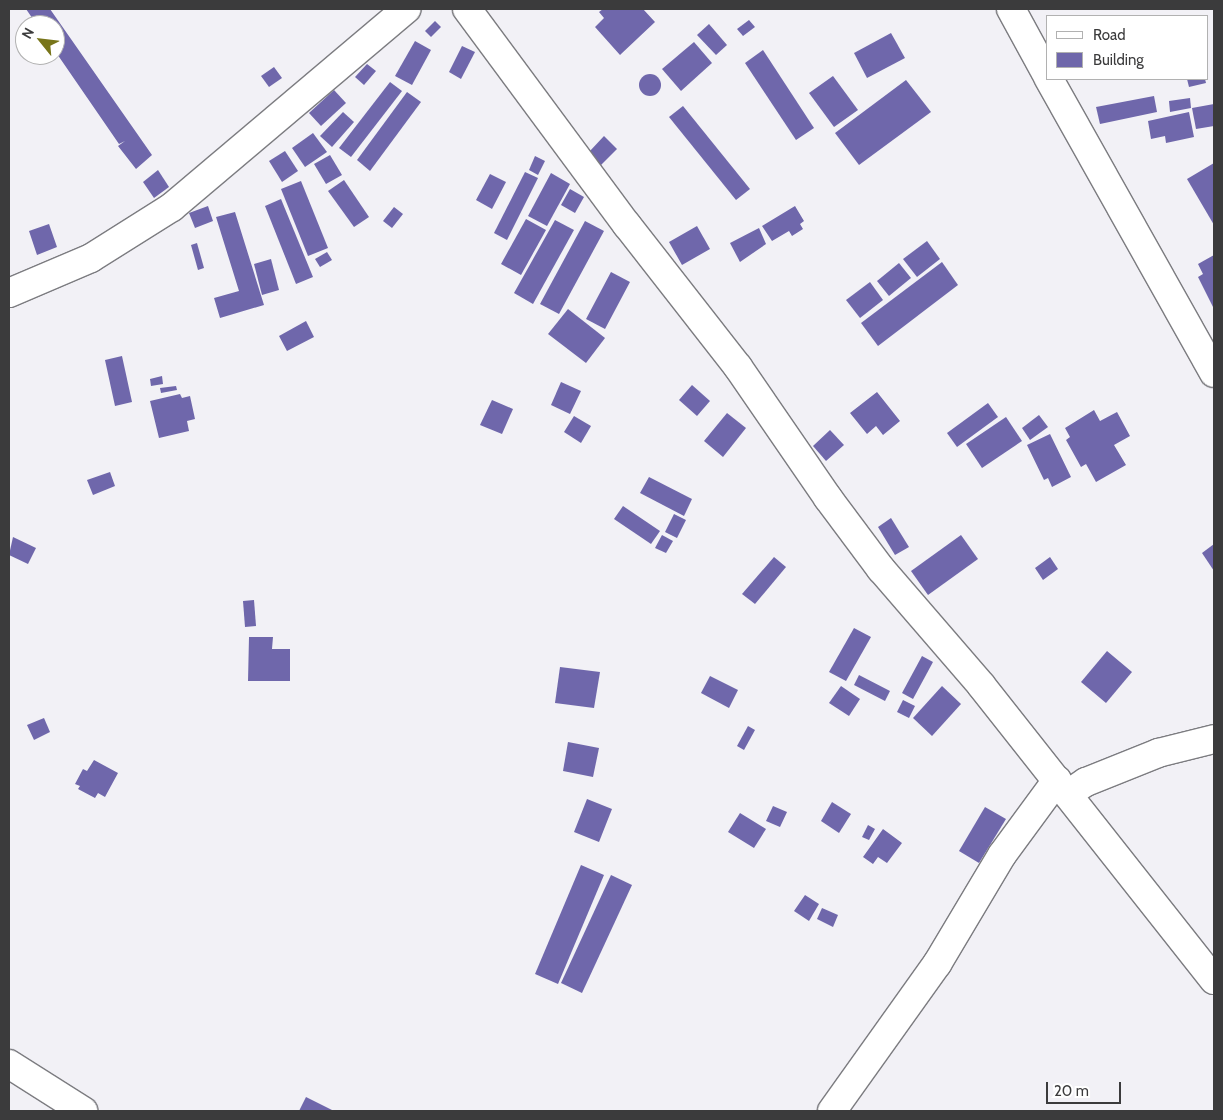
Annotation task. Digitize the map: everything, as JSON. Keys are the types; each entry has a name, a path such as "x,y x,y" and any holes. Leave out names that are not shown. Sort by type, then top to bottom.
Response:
{"street":[{"path":"9,294 91,258 172,207 406,9"},
{"path":"467,9 627,225 738,367 828,498 882,569 1062,787 1214,980"},
{"path":"1012,9 1046,73"},
{"path":"1050,80 1214,373"},
{"path":"832,1111 937,964 1002,855 1062,787 1086,782 1158,753 1214,739"},
{"path":"9,1064 83,1111"}],"building":[{"path":"26,9 50,9 54,15 30,15"},
{"path":"603,9 643,9 655,22 620,55 595,27 604,18 599,12"},
{"path":"749,20 755,27 743,36 737,29"},
{"path":"435,21 441,27 431,37 425,31"},
{"path":"709,24 727,45 716,55 697,35"},
{"path":"65,30 152,155 136,169 118,146 125,141 119,144 65,65"},
{"path":"891,33 905,58 867,78 854,53"},
{"path":"415,41 431,50 412,85 395,76"},
{"path":"694,42 712,63 681,91 662,69"},
{"path":"462,46 475,52 461,79 449,72"},
{"path":"763,50 814,128 796,140 745,63"},
{"path":"367,64 376,71 364,85 355,77"},
{"path":"274,67 282,78 269,87 261,76"},
{"path":"650,74 658,77 661,85 658,93 650,96 642,93 639,85 642,77"},
{"path":"833,76 858,110 834,127 809,93"},
{"path":"906,80 931,112 859,165 835,133"},
{"path":"1187,80 1205,80 1206,83 1189,87"},
{"path":"390,82 402,91 351,157 339,148"},
{"path":"334,90 346,103 321,126 309,113"},
{"path":"407,92 421,102 370,171 357,160"},
{"path":"1154,96 1157,112 1100,124 1096,107"},
{"path":"1190,98 1191,108 1170,112 1169,101"},
{"path":"1214,104 1214,126 1196,129 1192,108"},
{"path":"683,106 750,189 736,200 669,117"},
{"path":"343,112 354,122 332,147 320,136"},
{"path":"1189,112 1194,137 1166,143 1165,136 1151,139 1148,121"},
{"path":"313,133 327,152 305,167 292,148"},
{"path":"604,136 617,149 601,165 589,152"},
{"path":"285,151 298,171 282,182 269,161"},
{"path":"330,155 342,175 326,184 314,164"},
{"path":"535,156 545,161 538,175 529,170"},
{"path":"1214,163 1214,225 1187,179"},
{"path":"158,170 169,187 154,198 143,182"},
{"path":"525,172 538,178 507,240 494,233"},
{"path":"551,173 570,184 547,226 528,216"},
{"path":"490,174 506,182 492,209 476,200"},
{"path":"344,180 369,217 354,227 328,191"},
{"path":"301,181 328,248 308,256 281,189"},
{"path":"570,189 584,197 575,213 561,205"},
{"path":"281,199 313,277 296,284 265,206"},
{"path":"208,206 213,221 195,228 189,213"},
{"path":"795,206 804,221 800,224 803,229 792,236 789,231 772,241 762,226"},
{"path":"394,207 403,214 392,228 383,221"},
{"path":"235,212 264,305 220,318 214,298 239,291 216,217"},
{"path":"526,219 546,230 521,275 501,264"},
{"path":"555,220 574,230 533,304 514,293"},
{"path":"585,221 604,231 559,314 540,304"},
{"path":"49,224 57,247 37,255 29,231"},
{"path":"697,226 710,249 682,265 669,242"},
{"path":"759,228 766,244 740,262 730,243"},
{"path":"927,241 940,259 917,277 903,259"},
{"path":"197,243 204,268 198,270 191,245"},
{"path":"327,252 332,260 320,267 315,259"},
{"path":"1214,255 1214,309 1198,277 1203,274 1198,264"},
{"path":"271,259 279,290 262,295 254,264"},
{"path":"942,262 958,285 878,346 861,323"},
{"path":"899,263 911,278 889,296 877,281"},
{"path":"611,272 630,282 605,329 586,319"},
{"path":"870,282 883,300 860,318 846,300"},
{"path":"568,309 605,338 586,363 548,334"},
{"path":"306,321 314,337 287,351 279,336"},
{"path":"122,356 132,402 115,406 105,360"},
{"path":"162,376 163,384 151,386 150,379"},
{"path":"561,382 581,391 570,414 551,405"},
{"path":"692,385 710,401 697,416 679,400"},
{"path":"176,386 177,390 161,393 160,388"},
{"path":"877,392 900,421 883,435 876,426 867,434 850,413"},
{"path":"180,394 182,398 190,396 195,419 187,421 189,431 159,438 150,401"},
{"path":"492,400 513,409 502,434 480,425"},
{"path":"988,403 998,417 957,447 947,433"},
{"path":"1094,410 1100,421 1117,412 1130,436 1114,445 1126,465 1096,482 1086,464 1081,467 1066,440 1070,437 1065,428"},
{"path":"727,413 746,428 723,457 704,441"},
{"path":"1039,415 1048,427 1030,440 1022,428"},
{"path":"574,416 591,426 581,443 564,432"},
{"path":"1006,417 1022,441 982,468 966,444"},
{"path":"830,430 844,445 826,461 813,446"},
{"path":"1050,434 1071,477 1052,487 1048,478 1044,480 1027,445"},
{"path":"110,472 115,486 93,495 87,480"},
{"path":"649,477 692,499 684,516 640,493"},
{"path":"623,506 660,531 651,544 614,519"},
{"path":"674,514 686,520 677,538 665,532"},
{"path":"891,518 909,547 895,555 878,527"},
{"path":"662,535 673,541 666,553 655,548"},
{"path":"961,535 978,559 928,595 911,571"},
{"path":"13,537 36,548 28,564 9,555"},
{"path":"1214,544 1214,571 1202,553"},
{"path":"774,557 786,567 755,604 742,594"},
{"path":"1050,557 1058,569 1043,580 1035,568"},
{"path":"254,600 256,626 245,627 243,601"},
{"path":"854,628 871,637 846,681 829,672"},
{"path":"249,637 273,637 272,649 290,649 290,681 248,681"},
{"path":"1107,651 1132,672 1106,703 1081,682"},
{"path":"922,656 933,662 913,699 902,693"},
{"path":"560,667 600,672 594,708 555,703"},
{"path":"859,675 890,691 885,701 854,685"},
{"path":"710,676 738,690 729,708 701,693"},
{"path":"841,686 860,699 849,716 829,703"},
{"path":"942,686 961,704 932,736 913,718"},
{"path":"903,700 915,706 909,718 897,712"},
{"path":"44,718 50,732 34,740 27,725"},
{"path":"748,726 755,730 744,750 737,746"},
{"path":"568,742 599,748 593,777 563,771"},
{"path":"94,760 118,773 105,797 98,793 95,798 78,789 80,786 75,784 83,769 87,771"},
{"path":"587,799 612,809 599,842 574,832"},
{"path":"832,802 851,814 839,833 821,821"},
{"path":"773,806 787,812 780,827 766,821"},
{"path":"985,807 1006,819 979,863 959,851"},
{"path":"740,813 766,829 754,848 728,832"},
{"path":"868,825 875,829 869,840 862,837"},
{"path":"883,829 902,843 887,863 878,857 873,864 863,857"},
{"path":"581,865 604,875 558,984 535,974"},
{"path":"611,875 632,885 582,993 561,983"},
{"path":"805,895 819,904 809,921 794,911"},
{"path":"822,908 838,915 833,927 817,919"},
{"path":"306,1097 334,1111 299,1111"}]}
